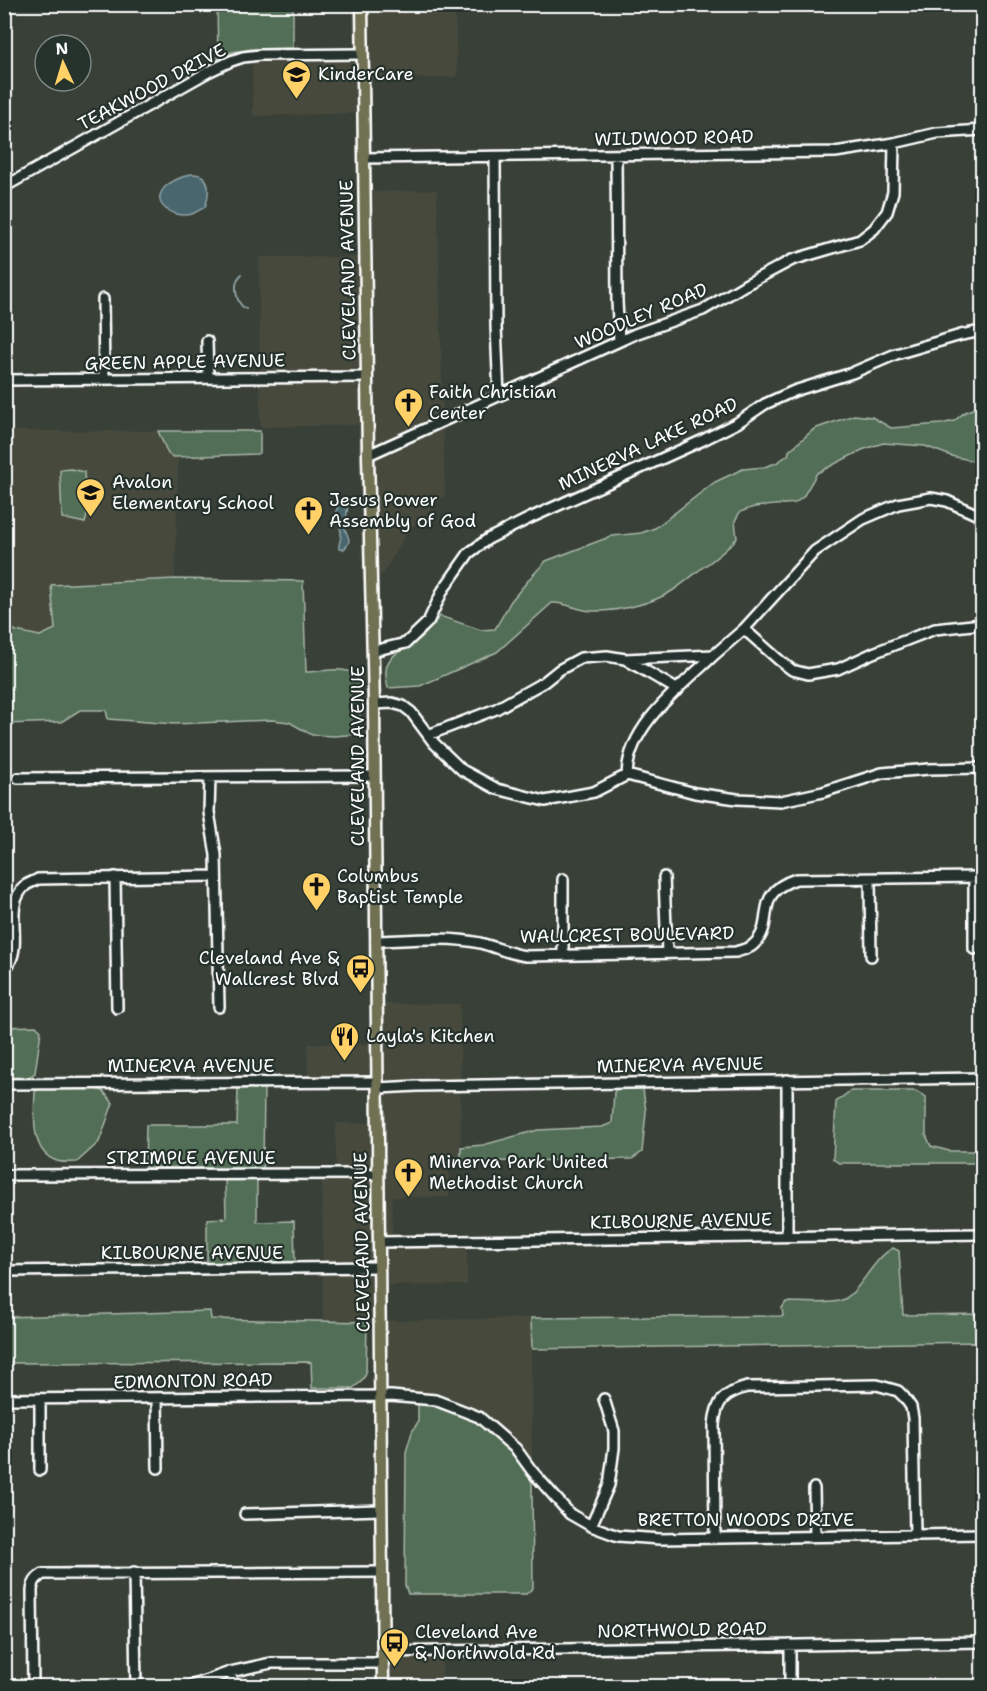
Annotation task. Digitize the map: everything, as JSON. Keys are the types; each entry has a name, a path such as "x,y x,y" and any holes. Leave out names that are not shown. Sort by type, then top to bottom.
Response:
{"main road":[{"name":"CLEVELAND AVENUE","path":"362,4 374,704 383,1686"}],"street":[{"name":"TEAKWOOD DRIVE","path":"4,186 231,61 260,55 362,54"},
{"name":"WILDWOOD ROAD","path":"363,158 836,152 894,143 937,133 982,130"},
{"name":"WOODLEY ROAD","path":"368,455 619,341 704,310 792,260 860,240 874,229 887,212 893,192 894,143"},
{"path":"616,155 619,341"},
{"path":"495,157 496,326 499,396"},
{"path":"103,299 104,379"},
{"name":"MINERVA LAKE ROAD","path":"373,651 406,644 428,622 443,590 469,553 488,539 701,441 737,423 765,404 794,391 852,373 896,354 982,331"},
{"path":"207,340 208,378"},
{"name":"GREEN APPLE AVENUE","path":"4,380 367,377"},
{"path":"627,775 635,743 651,716 744,629 815,551 863,519 898,504 931,498 947,501 982,515"},
{"path":"744,629 792,670 808,674 838,669 873,652 935,629 982,624"},
{"path":"428,735 496,709 581,658 607,656 625,659 714,655"},
{"path":"625,659 678,690"},
{"path":"374,704 392,703 403,706 411,712 434,743 462,770 497,789 545,801 594,792 627,775 695,793 738,799 781,801 823,792 882,773 982,768"},
{"path":"18,778 374,776"},
{"path":"210,777 209,812 216,855 219,1007"},
{"path":"4,969 11,962 16,898 26,885 38,879 216,876"},
{"path":"664,877 668,953"},
{"path":"974,949 978,877"},
{"name":"WALLCREST BOULEVARD","path":"376,941 464,941 518,955 536,956 736,952 752,946 763,933 767,904 773,892 783,884 796,879 978,877"},
{"path":"115,878 117,1008"},
{"path":"563,879 563,955"},
{"path":"870,879 871,956"},
{"name":"MINERVA AVENUE","path":"4,1084 429,1086 982,1078"},
{"path":"787,1080 787,1236"},
{"name":"STRIMPLE AVENUE","path":"4,1175 378,1174"},
{"name":"KILBOURNE AVENUE","path":"379,1242 982,1234"},
{"name":"KILBOURNE AVENUE","path":"4,1271 379,1268"},
{"path":"715,1538 715,1411 727,1394 747,1387 877,1385 898,1391 911,1407 915,1535"},
{"name":"EDMONTON ROAD","path":"4,1399 381,1396"},
{"name":"BRETTON WOODS DRIVE","path":"381,1396 435,1400 479,1417 516,1449 532,1472 570,1514 591,1526 618,1536 660,1539 982,1534"},
{"path":"157,1398 158,1468"},
{"path":"40,1399 40,1470"},
{"path":"591,1526 609,1485 614,1448 614,1431 604,1399"},
{"path":"814,1488 815,1536"},
{"path":"245,1514 381,1510"},
{"path":"134,1572 136,1686"},
{"path":"33,1686 32,1586 37,1577 43,1574 381,1572"},
{"name":"NORTHWOLD ROAD","path":"190,1686 230,1672 271,1663 790,1645 982,1642"},
{"path":"790,1645 790,1686"},
{"path":"230,1672 234,1686"}],"shaded area":[{"path":"353,5 455,5 457,77 365,80 365,113 253,116 252,49 353,47"},
{"path":"437,190 445,495 407,532 383,574 362,581 358,425 260,427 259,257 365,257 365,192"},
{"name":"Avalon Elementary School","path":"4,431 179,431 175,579 51,585 55,628 40,636 16,631 5,624"},
{"path":"377,1004 460,1004 461,1162 449,1162 449,1197 392,1197 392,1234 467,1234 467,1285 380,1285 380,1321 531,1318 532,1482 515,1457 442,1407 379,1395 379,1321 323,1322 322,1172 336,1172 336,1123 378,1123 378,1083 308,1083 308,1044 377,1044"},
{"path":"383,1650 442,1650 442,1686 383,1686"}],"green space":[{"path":"217,5 293,5 293,48 252,49 232,52 218,59"},
{"path":"982,405 982,459 970,460 951,456 925,446 883,443 862,450 817,473 803,497 795,503 754,507 740,512 735,521 737,538 721,554 664,596 623,609 602,611 587,611 552,603 497,652 420,686 388,688 386,668 389,661 421,638 440,616 481,630 495,629 511,601 546,561 612,536 641,533 655,528 715,482 743,469 776,463 788,455 789,451 814,429 854,415 872,417 891,428 941,424 954,421 965,412"},
{"path":"158,431 260,431 260,452 257,454 173,457 168,454"},
{"path":"71,469 84,472 87,515 85,523 62,518 60,470"},
{"path":"175,579 303,581 306,672 341,670 359,676 360,729 358,734 312,735 289,722 272,720 174,724 108,719 106,710 80,710 61,722 5,724 5,624 16,631 40,636 55,629 51,585"},
{"path":"36,1026 41,1031 35,1073 29,1077 5,1078 5,1027"},
{"path":"634,1084 643,1089 646,1112 642,1152 632,1159 461,1162 461,1147 483,1145 538,1130 602,1127 612,1123 614,1092 618,1087"},
{"path":"238,1086 264,1086 263,1169 145,1167 146,1125 237,1125"},
{"path":"41,1087 88,1087 103,1091 113,1103 99,1142 77,1162 59,1162 48,1157 42,1150 34,1121 35,1092"},
{"path":"850,1091 915,1091 926,1097 926,1135 931,1146 949,1151 982,1151 982,1163 839,1163 833,1159 836,1102"},
{"path":"225,1177 257,1177 257,1222 294,1221 295,1264 207,1265 207,1219 226,1218"},
{"path":"893,1248 899,1251 903,1315 982,1314 982,1342 532,1349 531,1318 783,1316 782,1308 786,1302 837,1302 854,1291 885,1253"},
{"path":"210,1311 211,1319 367,1322 366,1374 353,1388 312,1388 311,1362 5,1363 5,1317"},
{"path":"418,1403 442,1407 474,1421 515,1457 532,1482 533,1588 526,1594 408,1594 405,1585 406,1452 412,1432 418,1422"}],"water":[{"path":"191,174 203,177 208,184 205,207 186,215 166,209 160,200 165,187"},
{"path":"341,502 347,503 345,528 349,542 344,549 339,549 341,530 336,514"}],"waterway":[{"path":"242,274 237,282 236,292 239,302 246,309"}],"place":[{"name":"KinderCare","path":"297,100"},
{"name":"Faith Christian Center","path":"408,428"},
{"name":"Avalon Elementary School","path":"91,518"},
{"name":"Jesus Power Assembly of God","path":"308,536"},
{"name":"Columbus Baptist Temple","path":"316,912"},
{"name":"Cleveland Ave & Wallcrest Blvd","path":"360,994"},
{"name":"Layla's Kitchen","path":"345,1062"},
{"name":"Minerva Park United Methodist Church","path":"408,1198"},
{"name":"Cleveland Ave & Northwold Rd","path":"394,1668"}]}
